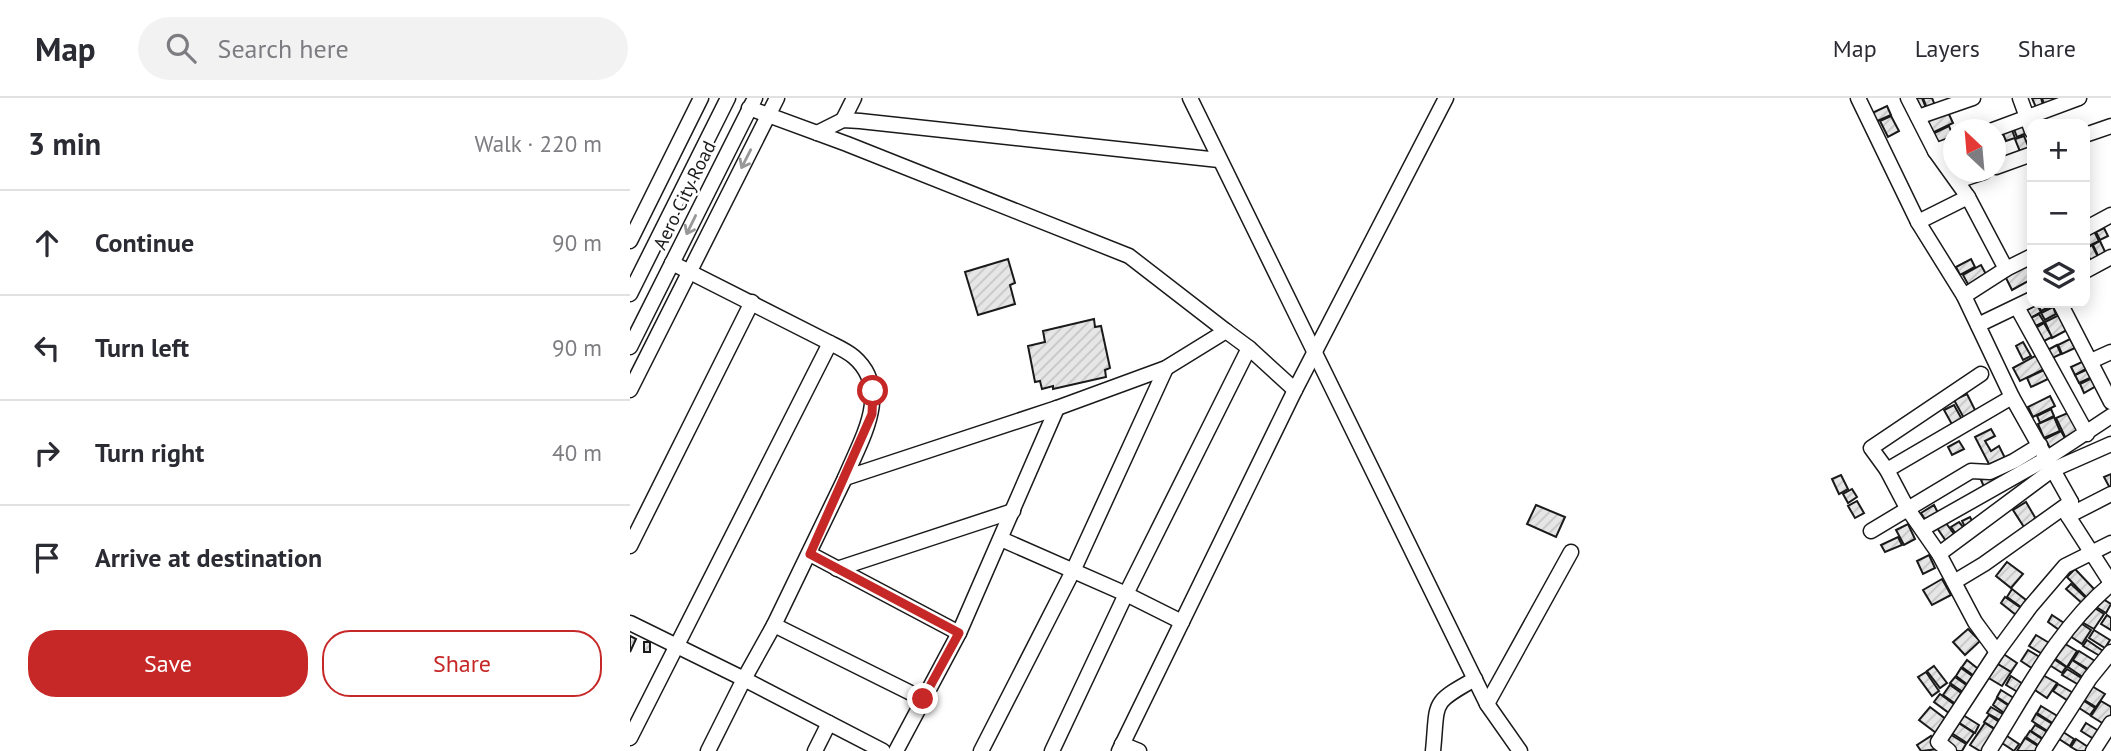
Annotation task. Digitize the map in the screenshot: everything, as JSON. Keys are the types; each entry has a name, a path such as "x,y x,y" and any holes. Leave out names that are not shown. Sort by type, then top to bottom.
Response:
{"street":[{"path":"630,242 701,98"},
{"name":"Aero City Road","path":"630,294 728,98"},
{"path":"630,390 777,98"},
{"path":"843,120 854,98"},
{"path":"1190,98 1487,704 1520,751"},
{"path":"1139,751 1121,748 1314,353 1446,98"},
{"path":"1858,98 1918,222 1964,296 2012,397 2040,445 2069,509 2111,584 2091,601 2066,632 1989,751"},
{"path":"1908,98 1943,162"},
{"path":"1918,117 1973,98"},
{"path":"2020,98 2028,119"},
{"path":"2039,119 2078,98"},
{"path":"752,103 768,115 1129,256 1250,348 1296,390"},
{"name":"Aero City Road","path":"630,347 752,103"},
{"path":"817,133 843,120 1219,160"},
{"path":"2006,128 2027,124"},
{"path":"2090,133 2111,127"},
{"path":"1935,151 1943,148"},
{"path":"2006,163 2027,156"},
{"path":"1958,182 2006,269"},
{"path":"1918,222 1968,197"},
{"path":"2090,226 2111,215"},
{"path":"2090,268 2111,257"},
{"path":"1964,296 2027,258"},
{"path":"672,263 854,357 867,373 873,391 872,414 845,478 810,554 708,751"},
{"path":"630,546 752,302"},
{"path":"1978,325 2027,302"},
{"path":"2017,307 2087,434"},
{"path":"2063,308 2111,402"},
{"path":"845,478 1057,408 1166,368 1226,331"},
{"path":"630,738 830,343"},
{"path":"1052,751 1126,594 1250,348"},
{"path":"2091,361 2111,352"},
{"path":"981,751 1073,571 1166,368"},
{"path":"1982,374 1871,448 1887,470 1907,509 1939,554 1975,622 1997,653"},
{"path":"1887,470 2012,397"},
{"path":"896,751 959,633 1002,540 1057,408"},
{"path":"1939,554 2111,416"},
{"path":"1922,529 2049,464 2111,444"},
{"path":"1871,531 1971,471 1990,471 2014,461 2040,445"},
{"path":"1954,582 2069,509 2111,494"},
{"path":"837,569 1013,511"},
{"path":"1002,540 1126,594 1182,622"},
{"path":"1949,751 1938,742 2030,607 2065,566 2111,543"},
{"path":"1487,704 1572,552"},
{"path":"810,554 959,633"},
{"path":"630,623 883,751"},
{"path":"774,625 923,699"},
{"path":"2043,751 2090,678 2111,652"},
{"path":"1433,751 1437,706 1443,697 1475,679"},
{"path":"815,751 829,723"},
{"path":"2093,751 2111,723"}],"building":[{"path":"1910,98 1922,98 1927,110 1917,114"},
{"path":"1923,98 1932,98 1936,108 1928,111"},
{"path":"2032,98 2041,98 2044,108 2037,110"},
{"path":"2042,98 2061,98 2045,107"},
{"path":"1887,106 1891,115 1875,122 1870,114"},
{"path":"1947,110 1951,119 1943,119 1943,128 1930,134 1923,122"},
{"path":"1891,116 1899,131 1888,137 1880,121"},
{"path":"2021,120 2027,133 2017,137 2012,124"},
{"path":"2010,125 2015,138 2006,141 2006,127"},
{"path":"1943,129 1943,144 1935,147 1930,135"},
{"path":"2024,136 2027,152 2021,154 2015,139"},
{"path":"2104,228 2108,236 2100,240 2096,232"},
{"path":"2093,229 2099,241 2090,246 2090,245 2090,231"},
{"path":"2100,241 2107,256 2100,260 2093,245"},
{"path":"2092,245 2100,261 2093,264 2090,259"},
{"path":"1008,259 1015,283 1010,285 1015,304 978,315 965,272"},
{"path":"1971,259 1975,267 1960,275 1956,267"},
{"path":"2027,264 2027,282 2012,290 2005,276"},
{"path":"1981,265 1987,276 1969,286 1963,275"},
{"path":"2039,308 2041,312 2027,320 2023,312"},
{"path":"2053,308 2056,314 2045,320 2041,313"},
{"path":"2039,314 2044,322 2031,328 2027,320"},
{"path":"2059,315 2067,330 2052,338 2045,322"},
{"path":"1094,319 1095,327 1101,326 1110,368 1105,370 1106,377 1042,389 1040,381 1035,382 1028,346 1045,342 1043,331"},
{"path":"2044,323 2052,337 2040,343 2033,329"},
{"path":"2070,339 2075,348 2062,354 2058,345"},
{"path":"2023,342 2031,356 2023,360 2016,346"},
{"path":"2057,345 2061,354 2048,360 2044,352"},
{"path":"2037,355 2044,369 2020,381 2013,368"},
{"path":"2084,361 2087,368 2075,375 2071,367"},
{"path":"2088,369 2092,377 2079,383 2075,375"},
{"path":"2044,370 2048,379 2031,387 2027,378"},
{"path":"2092,378 2096,386 2084,393 2080,384"},
{"path":"1967,394 1977,414 1965,420 1954,400"},
{"path":"2050,396 2055,406 2033,417 2028,407"},
{"path":"1954,405 1964,423 1954,428 1944,410"},
{"path":"2051,409 2054,416 2040,423 2037,416"},
{"path":"2070,412 2080,434 2067,441 2056,418"},
{"path":"2054,417 2060,431 2044,438 2038,424"},
{"path":"1991,429 1995,436 1985,441 1991,451 1999,446 2006,460 1991,468 1975,437"},
{"path":"2061,431 2066,440 2050,448 2045,439"},
{"path":"1959,441 1964,449 1952,455 1948,447"},
{"path":"2111,474 2111,490 2104,477"},
{"path":"1841,475 1848,489 1839,494 1832,479"},
{"path":"1992,475 1996,483 1985,489 1981,480"},
{"path":"1852,489 1857,497 1848,503 1843,494"},
{"path":"1857,501 1864,513 1855,518 1848,506"},
{"path":"2026,502 2036,519 2024,527 2013,510"},
{"path":"1536,505 1565,517 1556,537 1527,524"},
{"path":"1934,505 1938,513 1926,521 1921,513"},
{"path":"1970,517 1974,525 1966,529 1962,521"},
{"path":"1943,519 1957,538 1948,544 1935,525"},
{"path":"1959,522 1964,528 1956,534 1951,527"},
{"path":"1908,524 1915,539 1904,545 1896,530"},
{"path":"1898,537 1902,545 1885,552 1881,545"},
{"path":"1929,555 1935,568 1923,574 1917,561"},
{"path":"2007,562 2023,574 2011,588 1996,576"},
{"path":"2075,569 2095,590 2087,598 2067,577"},
{"path":"1942,579 1951,595 1932,605 1923,590"},
{"path":"2071,584 2087,599 2083,604 2066,589"},
{"path":"2012,589 2026,600 2021,607 2007,597"},
{"path":"2098,596 2111,604 2106,613 2093,605"},
{"path":"2005,597 2021,608 2016,615 2001,603"},
{"path":"2090,605 2104,614 2094,629 2080,621"},
{"path":"2052,615 2067,625 2062,632 2048,622"},
{"path":"2107,615 2111,618 2111,630 2101,624"},
{"path":"2079,622 2091,630 2082,644 2070,636"},
{"path":"1968,629 1980,641 1965,655 1953,642"},
{"path":"2094,630 2110,640 2105,648 2089,638"},
{"path":"2036,635 2051,644 2044,655 2029,646"},
{"path":"630,636 636,639 630,652"},
{"path":"2087,640 2103,651 2100,656 2083,646"},
{"path":"644,642 650,642 650,652 644,652"},
{"path":"2062,642 2077,651 2067,667 2053,657"},
{"path":"2028,650 2043,659 2036,671 2021,661"},
{"path":"2079,651 2095,661 2090,670 2073,660"},
{"path":"2002,653 2017,663 2011,672 1996,663"},
{"path":"2052,658 2066,667 2062,673 2048,664"},
{"path":"1967,660 1982,672 1977,678 1962,667"},
{"path":"2072,660 2089,671 2084,678 2068,667"},
{"path":"1996,663 2011,672 2002,686 1987,677"},
{"path":"1934,666 1947,683 1940,688 1927,671"},
{"path":"1961,668 1978,680 1972,688 1956,676"},
{"path":"2067,669 2083,679 2079,685 2062,675"},
{"path":"1926,672 1939,691 1932,696 1918,677"},
{"path":"2041,674 2057,683 2047,698 2032,688"},
{"path":"2011,676 2026,686 2021,694 2006,685"},
{"path":"1955,677 1972,689 1967,695 1950,683"},
{"path":"2058,684 2075,694 2070,702 2053,691"},
{"path":"1950,685 1967,697 1960,707 1943,695"},
{"path":"2090,685 2105,694 2096,707 2081,698"},
{"path":"2001,690 2017,700 2012,707 1997,697"},
{"path":"1940,694 1955,705 1949,713 1934,702"},
{"path":"1997,698 2012,708 2007,715 1993,705"},
{"path":"2081,699 2095,708 2090,715 2076,706"},
{"path":"2101,701 2111,707 2111,720 2107,726 2091,716"},
{"path":"2041,706 2059,717 2054,724 2037,713"},
{"path":"1930,707 1947,720 1936,733 1919,720"},
{"path":"1991,707 2006,716 2003,722 1987,713"},
{"path":"2036,714 2054,725 2049,732 2032,721"},
{"path":"1963,715 1979,725 1975,733 1958,722"},
{"path":"1989,715 2002,724 1997,730 1984,722"},
{"path":"1957,722 1974,733 1967,743 1950,732"},
{"path":"1985,723 1997,731 1984,751 1980,751 1970,745"},
{"path":"2086,723 2102,733 2097,741 2081,731"},
{"path":"2035,725 2049,733 2045,740 2031,731"},
{"path":"2060,730 2074,739 2070,746 2056,737"},
{"path":"2030,731 2045,741 2041,747 2026,737"},
{"path":"1948,733 1966,744 1962,751 1953,751 1941,744"},
{"path":"2004,734 2019,744 2014,751 1999,741"},
{"path":"1931,736 1939,749 1921,751 1917,745"},
{"path":"2025,738 2041,748 2039,751 2017,751"},
{"path":"2076,739 2091,749 2078,751 2071,747"}],"route":[{"path":"873,391 872,414 810,554 959,633 923,699"}]}
